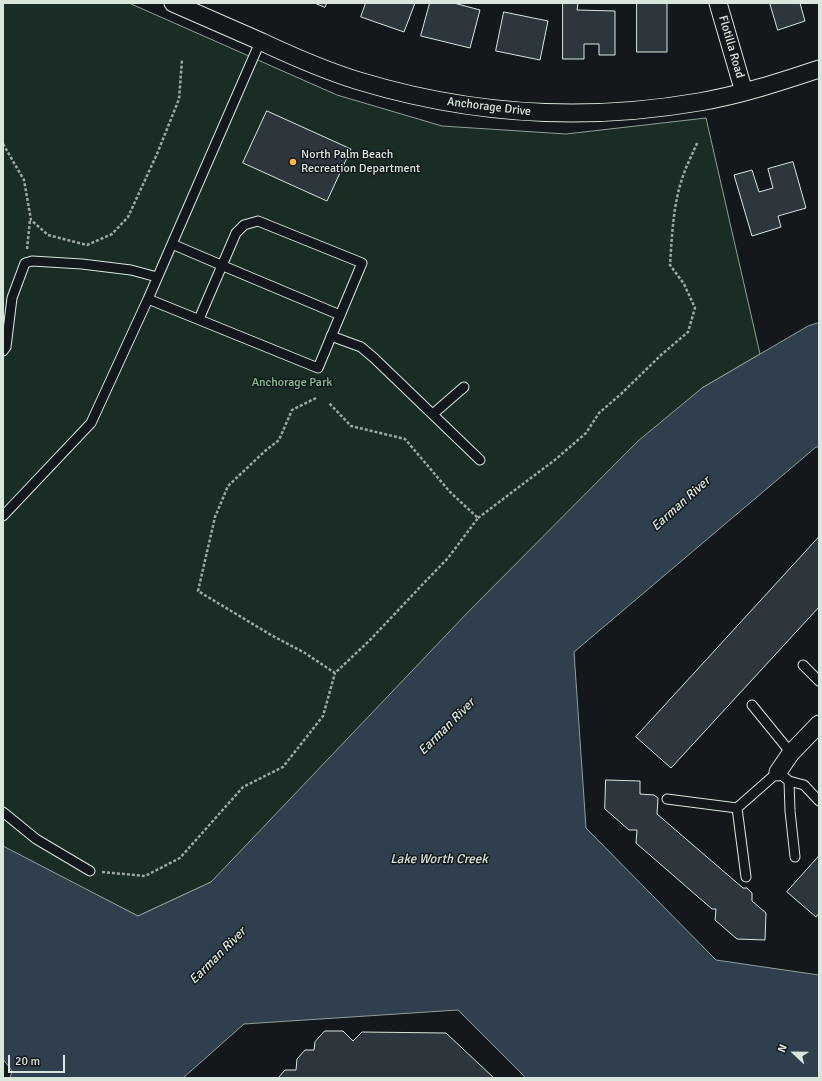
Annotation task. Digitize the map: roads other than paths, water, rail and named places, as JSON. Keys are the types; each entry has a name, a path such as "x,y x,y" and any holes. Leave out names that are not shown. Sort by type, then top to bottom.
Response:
{"street":[{"name":"Anchorage Drive","path":"173,3 306,62 358,81 411,96 466,106 521,112 576,114 632,111 700,102 767,86 819,69"},
{"name":"Flotilla Road","path":"718,3 744,92"},
{"path":"784,777 791,753 819,724"}],"lane":[{"path":"3,516 91,423 148,299 260,42"},
{"path":"148,299 318,368 362,263 258,220 244,225 236,233 199,319"},
{"path":"172,244 340,315"},
{"path":"3,351 6,347 12,298 25,264 32,261 82,264 131,270 157,277"},
{"path":"331,336 362,347 480,460"},
{"path":"433,414 464,386"},
{"path":"803,665 819,681"},
{"path":"752,705 791,753"},
{"path":"784,777 804,785 819,802"},
{"path":"667,799 737,808 784,777"},
{"path":"784,777 790,811 795,857"},
{"path":"737,808 746,877"},
{"path":"3,812 36,839 90,871"}],"water":[{"name":"Lake Worth Creek","path":"819,323 819,447 816,447 574,652 586,828 716,960 819,975 819,1078 526,1078 458,1010 244,1024 183,1078 10,1078 12,1071 3,1059 3,846 138,916 211,882 469,611 638,441 702,388 808,326"}],"place":[{"name":"North Palm Beach Recreation Department","path":"293,162"}],"park label":[{"name":"Anchorage Park","path":"292,383"}],"water label":[{"name":"Earman River","path":"681,504"},
{"name":"Earman River","path":"447,727"},
{"name":"Earman River","path":"218,956"}]}
